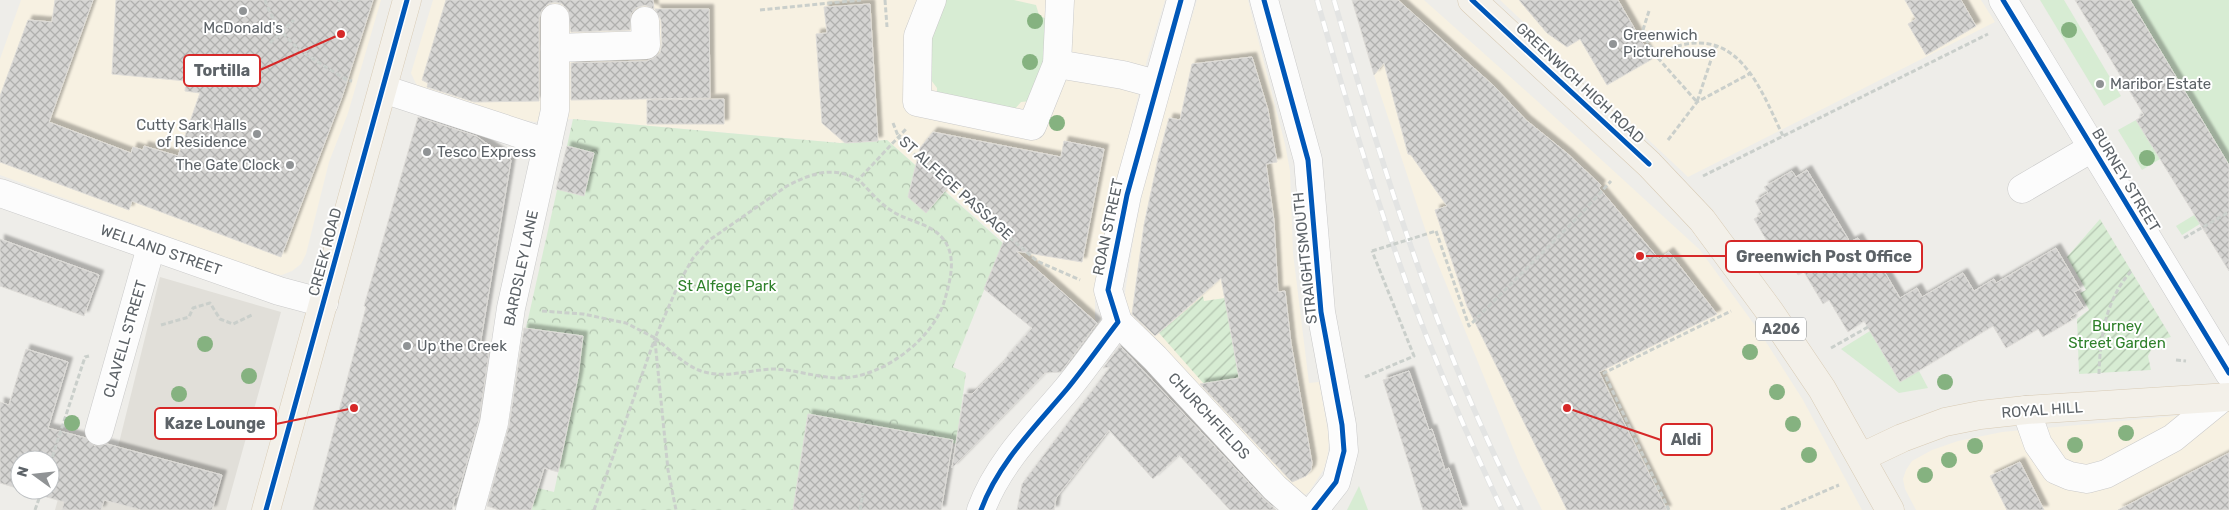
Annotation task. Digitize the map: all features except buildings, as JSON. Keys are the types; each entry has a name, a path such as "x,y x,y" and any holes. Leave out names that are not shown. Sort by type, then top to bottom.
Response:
{"main road":[{"name":"CREEK ROAD","path":"266,510 407,0"},
{"name":"GREENWICH HIGH ROAD","path":"1472,0 1649,164 1702,220 1765,304 1822,389 1862,457 1890,510"},
{"name":"ROYAL HILL","path":"1862,457 1902,438 1945,422 1980,415 2227,389"}],"street":[{"path":"932,0 918,36 917,102 1032,126 1056,64 1060,0"},
{"name":"ROAN STREET","path":"1118,322 1108,290 1127,195 1156,84 1181,0"},
{"name":"STRAIGHTSMOUTH","path":"1264,0 1308,160 1321,312 1342,425 1344,451 1336,482 1314,510"},
{"name":"BURNEY STREET","path":"2003,0 2092,148 2227,389"},
{"name":"BARDSLEY LANE","path":"470,510 494,423 511,308 551,159 555,110 555,18"},
{"path":"555,48 646,44 645,21"},
{"path":"1056,64 1123,75 1156,84"},
{"path":"383,89 551,159"},
{"path":"2022,189 2092,148"},
{"name":"WELLAND STREET","path":"0,193 295,296 324,303"},
{"name":"CLAVELL STREET","path":"100,431 151,247"},
{"path":"981,510 989,489 1008,460 1074,380 1118,322"},
{"name":"CHURCHFIELDS","path":"1118,322 1155,358 1276,488 1300,510"},
{"path":"2026,410 2038,444 2045,457 2056,470 2070,476 2087,479 2106,474 2173,438 2227,389"}],"path":[{"path":"265,0 281,34 308,55 347,80 352,81"},
{"path":"760,10 862,0"},
{"path":"885,0 887,30"},
{"path":"1648,11 1642,32 1657,57 1697,102"},
{"path":"270,43 294,20"},
{"path":"1699,178 1993,31"},
{"path":"1657,57 1676,46 1697,43 1716,45 1732,53 1751,73 1783,136"},
{"path":"1664,144 1697,102 1716,45"},
{"path":"1697,102 1751,73"},
{"path":"858,180 899,138"},
{"path":"511,308 583,314 626,323 655,338 690,366 712,374 740,374 771,369 792,370 829,378 851,378 881,367 910,349 931,329 942,311 950,282 951,259 947,246 934,230 890,210 858,180 850,175 833,171 813,174 787,186 708,241 694,258 680,282 655,338 594,510"},
{"path":"1364,378 1414,356 1372,250 1436,230 1469,326 1580,215 1611,180"},
{"path":"2178,241 2229,212"},
{"path":"2099,379 2099,351 2110,306 2122,281 2135,266"},
{"path":"131,317 163,325 188,317 193,308 210,303 220,319 233,324 252,315 258,317"},
{"path":"1669,510 1604,373 1731,311"},
{"path":"1830,349 1868,326"},
{"path":"655,338 668,470 676,510"},
{"path":"1781,510 1839,485"},
{"path":"860,510 863,493"}],"shaded area":[{"path":"21,0 381,0 348,113 329,162 306,254 301,264 292,271 282,275 271,274 0,175 0,59"},
{"path":"433,0 1165,0 1147,60 1102,243 1095,284 1095,321 887,140 840,143 573,119 535,122 488,114 420,87 416,84 411,73"},
{"path":"1197,0 1248,0 1285,144 1290,171 1293,253 1309,383 1319,382 1329,437 1324,469 1309,492 1303,496 1296,496 1131,317 1126,306 1125,293 1146,175"},
{"path":"1352,0 1424,0 1700,250 1759,331 1803,400 1862,510 1542,510 1520,465 1431,247 1374,75"},
{"path":"1500,0 1981,0 1995,22 1688,177"},
{"path":"160,277 281,312 226,510 55,510 58,500 60,500 60,492 75,438 82,437 118,447"},
{"path":"2229,411 2229,510 1916,510 1905,489 1903,479 1912,461 1932,450 1958,441 2002,432"}],"green space":[{"path":"942,0 1014,0 1036,5 1039,15 1048,20 1044,61 1031,101 1021,102 1014,110 937,93 937,88 931,80 930,37"},
{"path":"2040,0 2064,0 2121,96 2104,106"},
{"path":"2130,0 2229,0 2229,165"},
{"name":"St Alfege Park","path":"573,119 840,143 887,140 1003,243 953,367 966,373 956,444 953,443 953,440 808,414 793,510 531,510 538,488 554,492 576,389 583,336 526,328"},
{"path":"2136,120 2160,159 2142,170 2118,130"},
{"path":"2229,194 2229,206 2182,235 2176,226"},
{"name":"Burney Street Garden","path":"2100,219 2171,337 2156,341 2148,356 2151,370 2079,374 2077,319 2089,310 2080,293 2086,290 2067,257"},
{"path":"1203,296 1204,301 1225,298 1239,378 1204,384 1159,333"},
{"path":"1870,331 1901,381 1919,371 1928,388 1899,393 1841,349"},
{"path":"1359,486 1368,510 1347,510"}],"railway":[{"path":"1317,0 1381,210 1405,279 1451,396 1502,510"},
{"path":"1334,0 1394,195 1439,323 1491,449 1521,510"}],"cycle path":[{"path":"266,510 407,0"},
{"path":"981,510 988,493 1007,461 1074,381 1118,322 1108,290 1127,195 1181,0"},
{"path":"1264,0 1308,160 1321,312 1342,425 1344,451 1336,482 1314,510"},
{"path":"1472,0 1649,164"},
{"path":"2003,0 2229,373"}],"place":[{"name":"McDonald's","path":"243,11"},
{"name":"Tortilla","path":"341,34"},
{"name":"Greenwich Picturehouse","path":"1613,44"},
{"name":"Maribor Estate","path":"2100,84"},
{"name":"Cutty Sark Halls of Residence","path":"257,134"},
{"name":"Tesco Express","path":"427,152"},
{"name":"The Gate Clock","path":"290,165"},
{"name":"Greenwich Post Office","path":"1640,256"},
{"name":"Up the Creek","path":"407,346"},
{"name":"Kaze Lounge","path":"354,408"},
{"name":"Aldi","path":"1567,408"}]}
